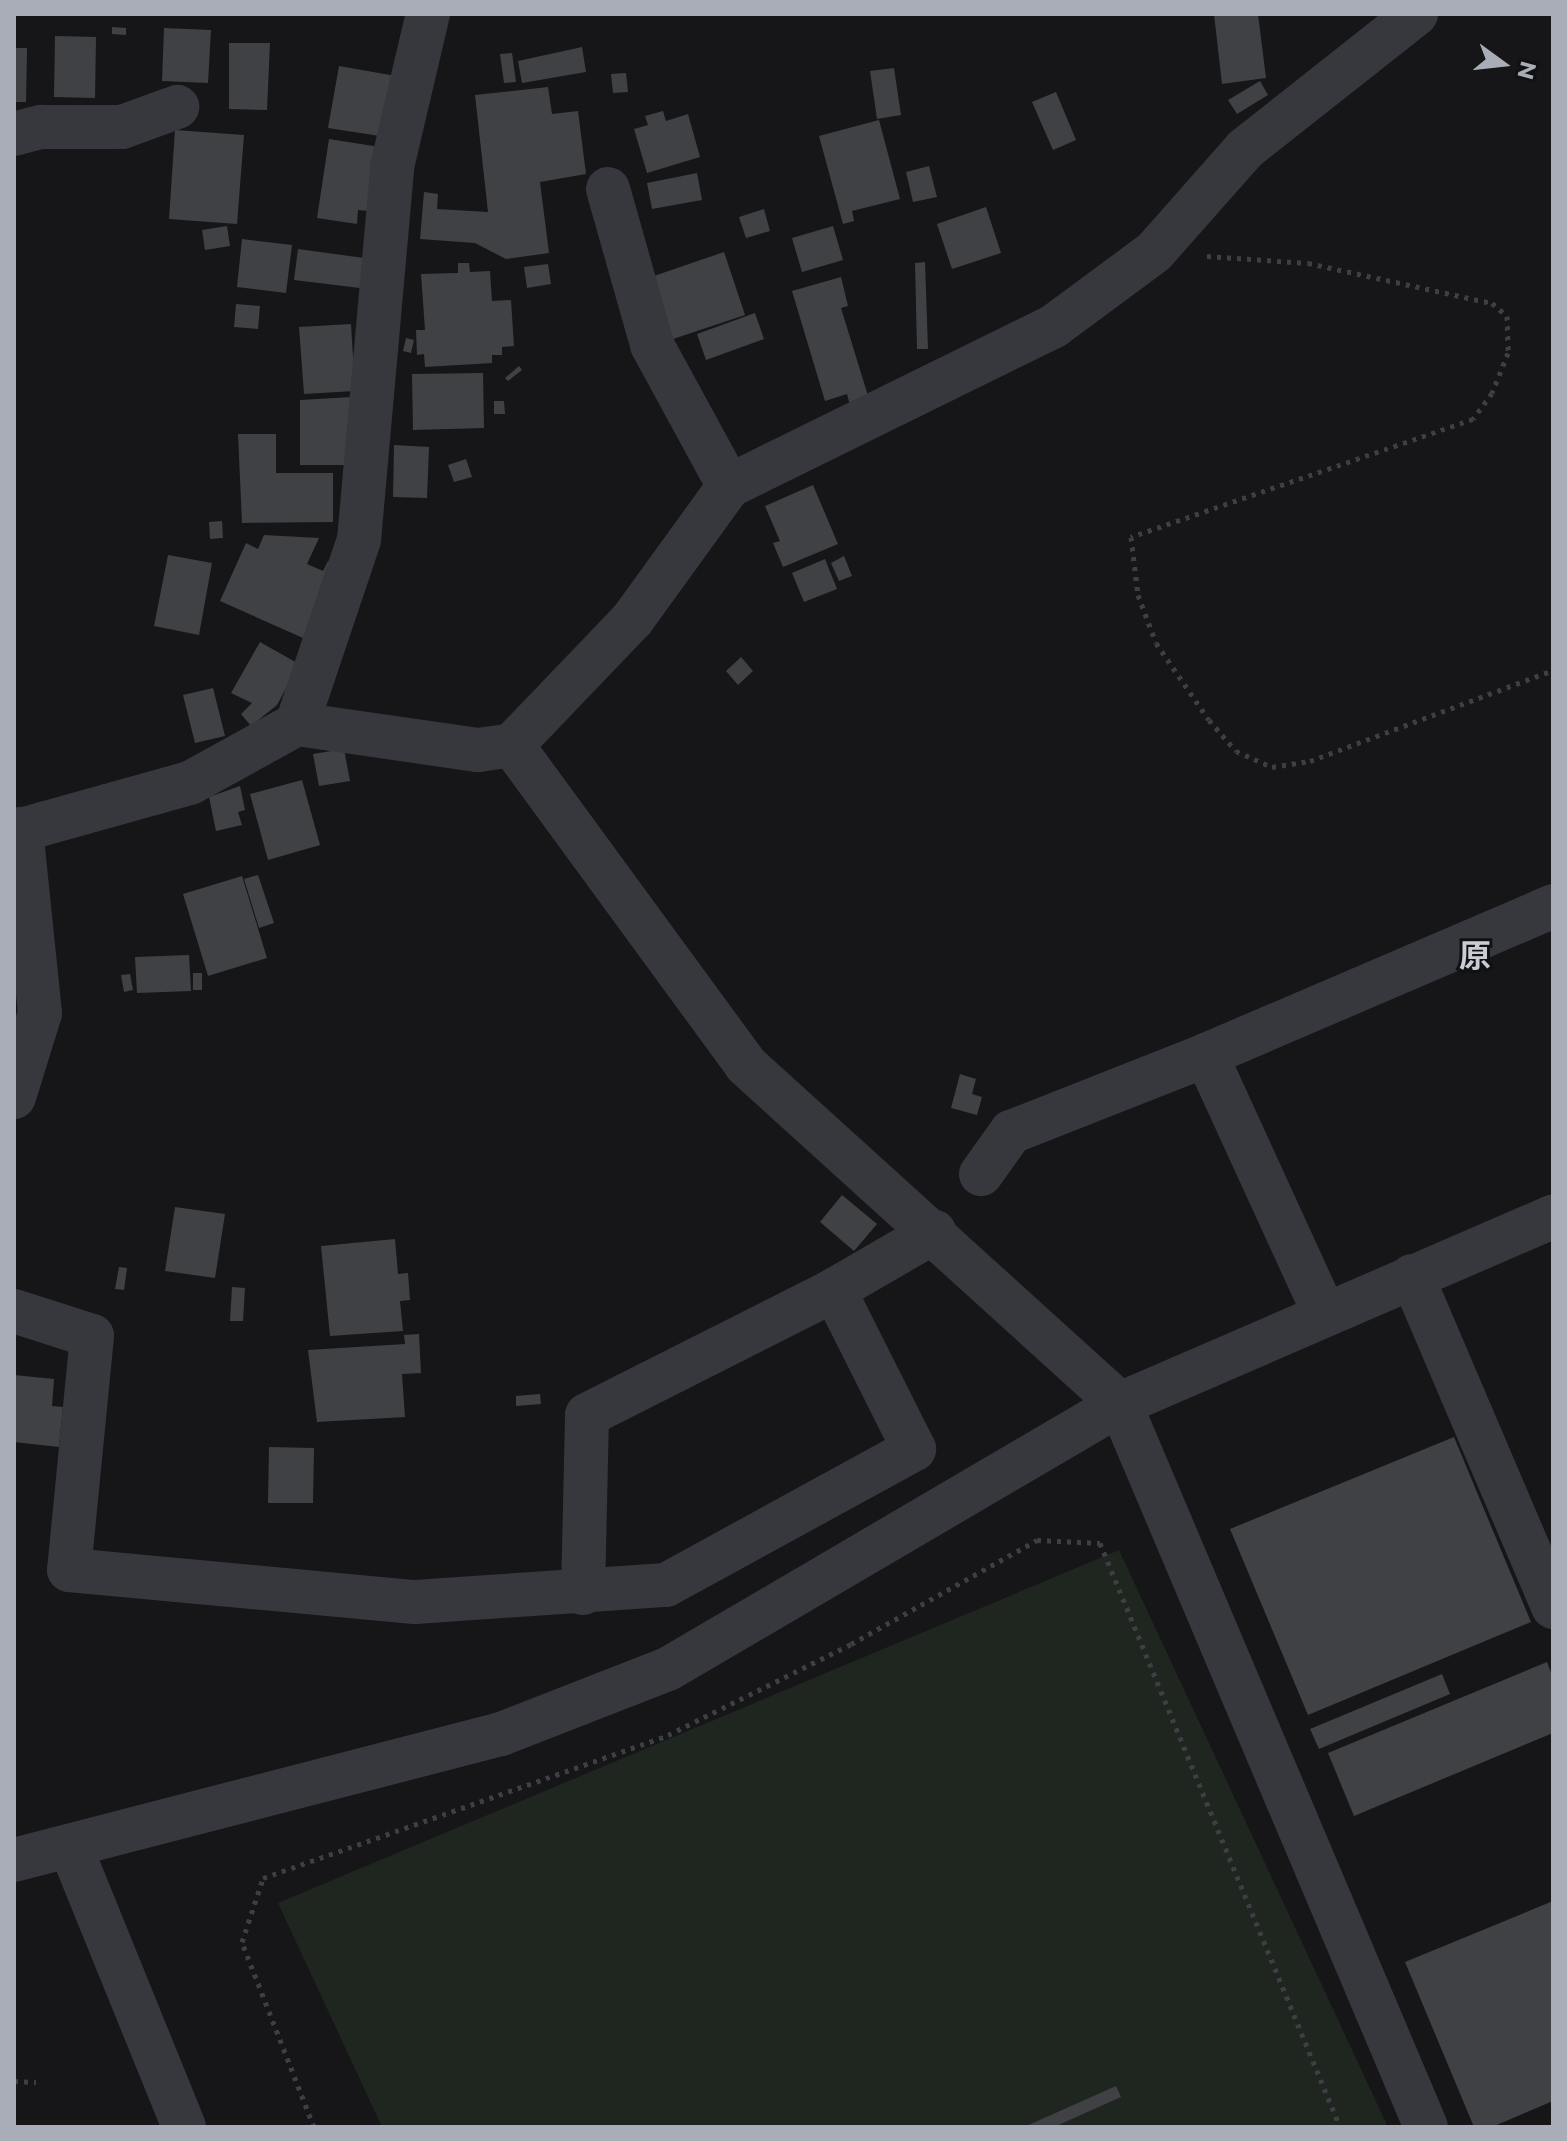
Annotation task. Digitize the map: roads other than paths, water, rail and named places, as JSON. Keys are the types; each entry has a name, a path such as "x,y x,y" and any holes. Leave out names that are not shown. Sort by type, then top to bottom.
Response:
{"street":[{"path":"297,724 359,540 392,167 428,14"},
{"path":"14,1097 40,1013 17,830 190,783 297,724 478,750 512,745 632,620 729,486 1054,326 1154,252 1245,149 1416,14"},
{"path":"14,134 41,127 122,127 177,107"},
{"path":"608,189 652,345 729,486"},
{"path":"512,745 746,1065 934,1232 1120,1404 1426,2127"},
{"path":"981,1174 1011,1132 1206,1055 1553,906"},
{"path":"1206,1055 1324,1313"},
{"path":"14,1860 501,1734 668,1669 1120,1404 1324,1313 1553,1217"},
{"path":"583,1593 587,1415 834,1290 934,1232"},
{"path":"1412,1276 1553,1607"},
{"path":"14,1311 92,1336 69,1570 415,1602 666,1585 914,1449 834,1290"},
{"path":"70,1846 184,2127"}],"district":[{"name":"原","path":"1475,956"}]}
